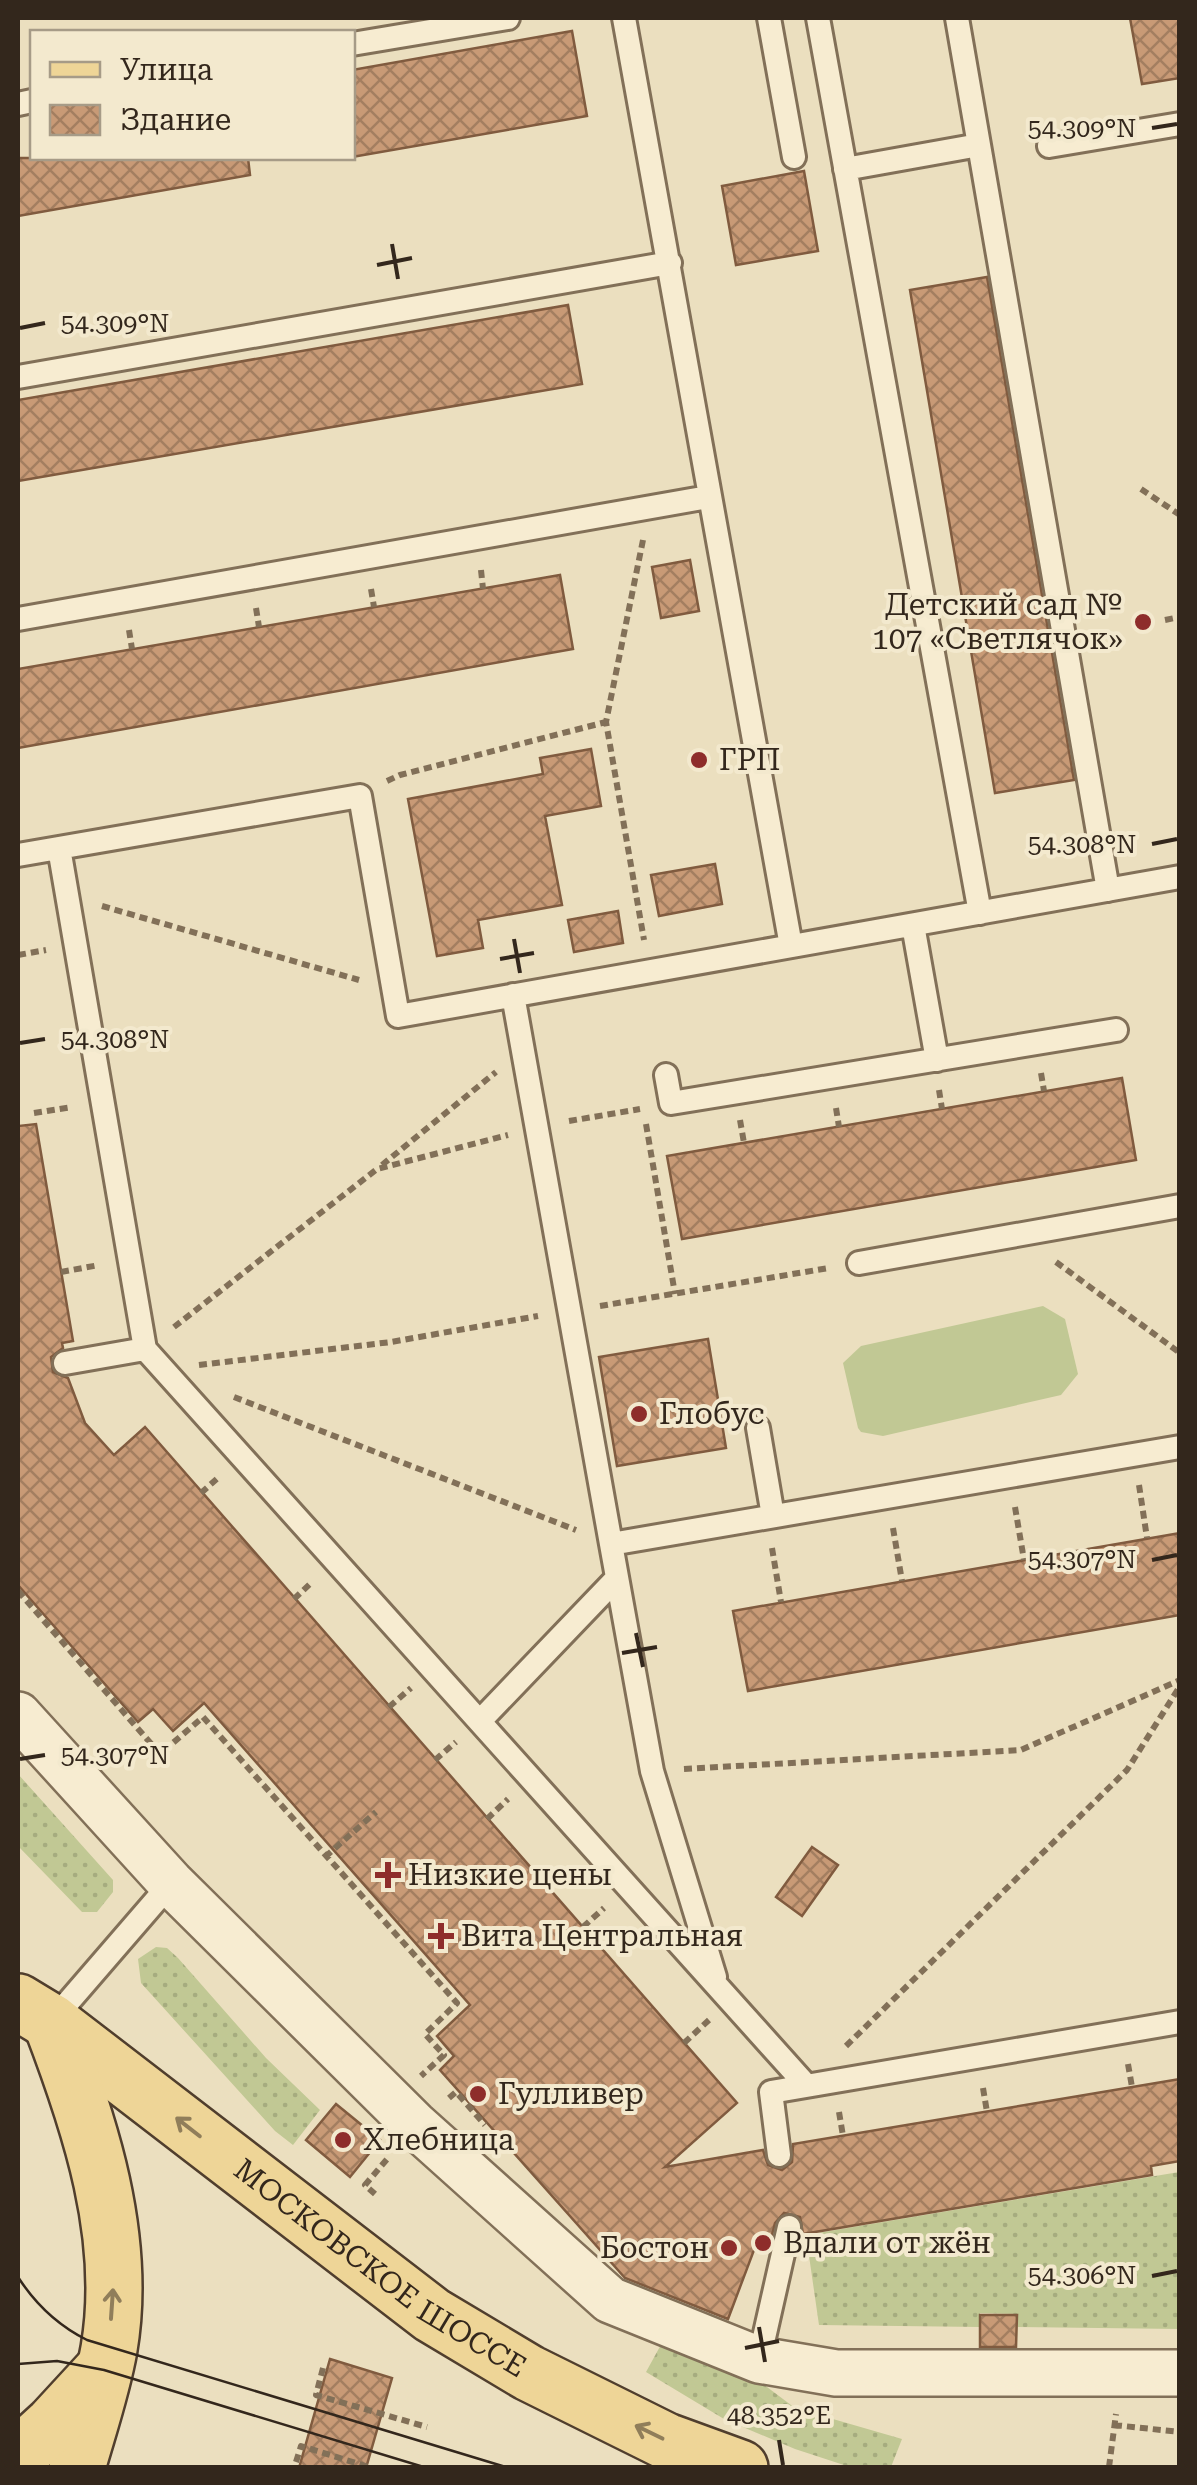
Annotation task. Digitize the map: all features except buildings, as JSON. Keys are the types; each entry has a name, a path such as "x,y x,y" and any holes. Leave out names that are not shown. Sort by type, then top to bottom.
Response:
{"main road":[{"path":"18,1975 83,2106 103,2188 114,2278 109,2349 77,2468"},
{"name":"МОСКОВСКОЕ ШОССЕ","path":"34,2012 432,2316 546,2382 666,2441 740,2468"},
{"path":"18,2456 104,2370"}],"street":[{"path":"18,1716 172,1883 414,2124 610,2300 759,2360 836,2373 1180,2373"}],"lane":[{"path":"355,42 381,28 508,18"},
{"path":"624,18 791,946"},
{"path":"769,18 794,157"},
{"path":"818,18 980,913"},
{"path":"957,18 1108,890"},
{"path":"1049,146 1180,124"},
{"path":"845,169 979,145"},
{"path":"18,377 670,263"},
{"path":"18,619 708,497"},
{"path":"18,855 360,796 398,1016 1180,877"},
{"path":"59,848 145,1349 806,2086"},
{"path":"914,924 937,1060"},
{"path":"513,995 652,1771 718,1986"},
{"path":"666,1075 671,1104 1116,1030"},
{"path":"859,1263 1180,1206"},
{"path":"65,1364 145,1349"},
{"path":"758,1428 770,1516"},
{"path":"611,1544 1180,1447"},
{"path":"480,1721 617,1578"},
{"path":"34,2012 172,1883"},
{"path":"779,2155 771,2092 1180,2022"},
{"path":"759,2360 788,2228"}],"path":[{"path":"1141,489 1180,515"},
{"path":"649,971 606,722 650,507"},
{"path":"1165,620 1180,617"},
{"path":"360,796 400,774 606,722"},
{"path":"67,896 394,990"},
{"path":"145,1349 377,1169 523,1049"},
{"path":"377,1169 537,1127 644,1108 675,1294"},
{"path":"34,1113 47,1111"},
{"path":"1018,1235 1180,1354"},
{"path":"163,1369 391,1342 859,1263"},
{"path":"163,1369 611,1544"},
{"path":"1134,1455 1147,1538"},
{"path":"1010,1476 1024,1560"},
{"path":"888,1496 902,1581"},
{"path":"770,1516 781,1602"},
{"path":"18,1592 160,1754 202,1717 457,2003 425,2034 444,2055 418,2079 426,2090"},
{"path":"652,1771 1021,1750 1180,1683"},
{"path":"806,2086 1127,1770 1180,1683"},
{"path":"435,1760 446,1751"},
{"path":"325,1857 376,1812"},
{"path":"376,2194 365,2186 392,2153"},
{"path":"323,2368 316,2394 427,2427"},
{"path":"1109,2467 1114,2425 1180,2432"},
{"path":"296,2462 301,2446 372,2468"}],"green space":[{"path":"1043,1306 1065,1319 1078,1374 1061,1395 883,1436 858,1428 843,1363 861,1346"},
{"path":"18,1774 113,1880 113,1892 97,1912 82,1912 18,1846"},
{"path":"156,1947 167,1948 178,1958 266,2058 320,2110 293,2145 275,2131 141,1983 138,1959"},
{"path":"1179,2172 1179,2329 1018,2327 1017,2314 980,2313 979,2327 819,2325 806,2235"},
{"path":"663,2341 763,2384 795,2408 902,2439 891,2467 850,2467 724,2419 646,2372"}],"tram line":[{"path":"18,2277 48,2313 87,2340 509,2468"},
{"path":"18,2364 57,2361 104,2370 427,2468"}],"place":[{"name":"Детский сад № 107 «Светлячок»","path":"1143,622"},
{"name":"ГРП","path":"699,760"},
{"name":"Глобус","path":"639,1414"},
{"name":"Низкие цены","path":"388,1875"},
{"name":"Вита Центральная","path":"441,1936"},
{"name":"Гулливер","path":"478,2094"},
{"name":"Хлебница","path":"343,2140"},
{"name":"Вдали от жён","path":"763,2243"},
{"name":"Бостон","path":"729,2248"}]}
